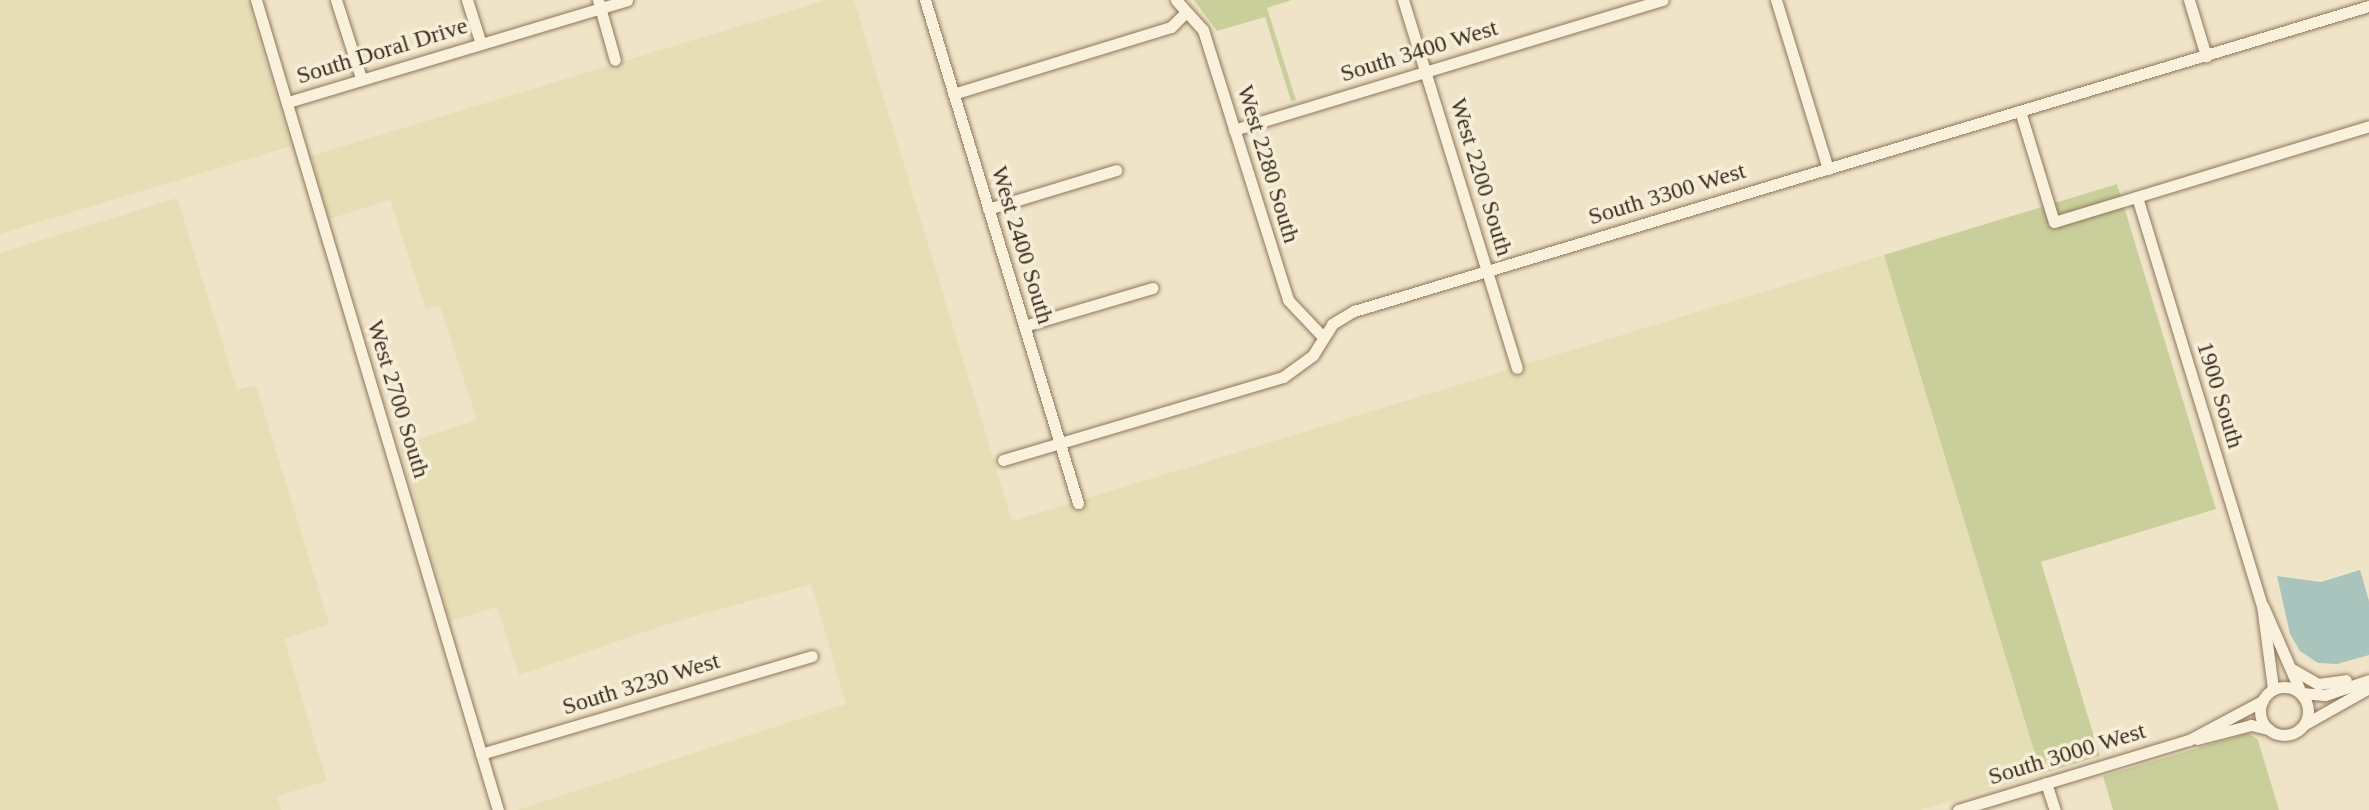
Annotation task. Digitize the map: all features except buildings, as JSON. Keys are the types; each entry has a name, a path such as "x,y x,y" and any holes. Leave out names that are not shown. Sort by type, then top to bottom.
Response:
{"street":[{"name":"West 2700 South","path":"256,0 498,810"},
{"path":"336,0 361,78"},
{"path":"467,0 481,44"},
{"name":"South Doral Drive","path":"288,102 481,44 599,4 627,0"},
{"name":"West 2400 South","path":"925,0 1078,503"},
{"name":"West 2280 South","path":"1176,0 1203,30 1288,300 1323,337"},
{"name":"West 2200 South","path":"1403,0 1517,368"},
{"name":"South 3400 West","path":"1234,130 1663,0"},
{"path":"1776,0 1828,169"},
{"path":"2189,0 2206,56"},
{"path":"599,4 615,60"},
{"name":"South 3300 West","path":"1003,460 1283,377 1300,367 1332,324 1354,311 2369,6"},
{"path":"953,94 1171,27 1186,12"},
{"path":"2020,111 2054,222 2369,126"},
{"path":"988,209 1116,170"},
{"name":"1900 South","path":"2137,197 2262,605"},
{"path":"1024,326 1152,288"},
{"path":"2262,605 2308,711 2304,724"},
{"path":"2262,605 2273,689"},
{"name":"South 3230 West","path":"481,754 812,656"},
{"path":"2285,660 2296,674 2318,684 2367,683"},
{"path":"2367,683 2292,734 2269,730 2261,716 2262,701 2273,689 2288,687 2301,693 2325,695 2367,683"},
{"name":"South 3000 West","path":"2189,740 2262,701"},
{"name":"South 3000 West","path":"1958,810 2189,740 2251,725 2269,730"},
{"path":"2046,783 2055,810"}],"shaded area":[{"path":"0,0 247,0 291,146 0,234"},
{"path":"826,0 854,0 1012,521 1884,255 2041,774 1921,810 517,810 846,704 811,584 671,623 519,675 497,607 450,621 400,445 477,420 440,306 426,309 390,200 329,219 311,156"},
{"path":"177,198 237,390 256,385 329,624 284,639 327,781 277,796 281,810 0,810 0,253"}],"green space":[{"path":"1194,0 1292,0 1267,8 1296,100 1291,101 1265,17 1217,31"},
{"path":"2117,184 2216,509 2041,562 2100,756 2041,774 1884,255"},
{"path":"2249,733 2258,740 2279,810 2113,810 2103,776"}],"water":[{"path":"2360,570 2369,601 2369,655 2337,664 2318,663 2300,651 2290,634 2277,576 2321,582"}]}
